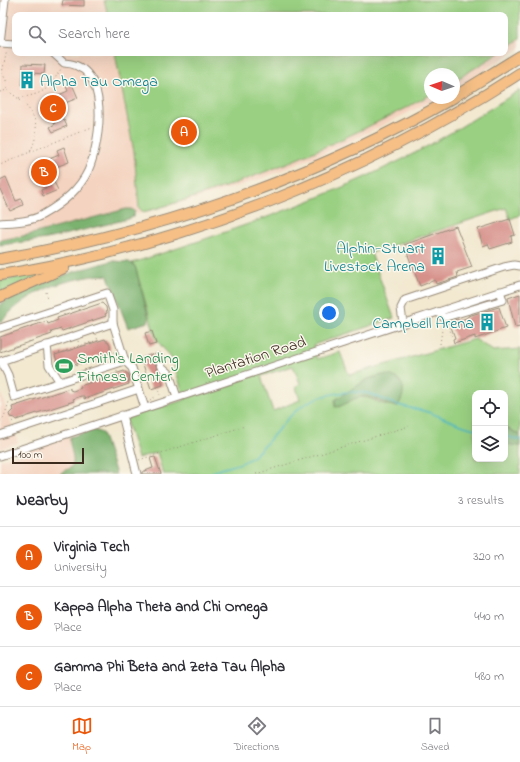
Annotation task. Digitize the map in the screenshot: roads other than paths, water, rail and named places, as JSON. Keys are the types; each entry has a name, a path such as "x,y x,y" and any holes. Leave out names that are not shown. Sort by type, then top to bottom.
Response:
{"highway":[{"path":"460,94 520,56"},
{"path":"0,297 33,281 98,256 206,225 315,184 434,125 520,73"},
{"path":"0,259 82,243 127,232 247,194 343,154 398,128 442,104"},
{"path":"0,275 98,256"}],"street":[{"path":"4,0 0,43 12,44"},
{"path":"0,223 19,221 40,216 61,203 78,187 88,172 95,150 100,123 98,101 85,70 74,63 64,63 56,56"},
{"path":"403,323 402,304 405,300 504,267 514,265 520,266"},
{"name":"Plantation Road","path":"0,456 111,419 147,404 177,397 403,323 441,314 500,291 520,285"},
{"path":"0,328 105,293 108,294 113,310 113,323 125,360 132,368 139,389 147,404"},
{"path":"113,323 1,361 3,368 8,375 14,397 125,360"},
{"path":"47,345 49,365 60,382"},
{"path":"158,356 162,367 169,373 177,397"},
{"path":"0,435 139,389"},
{"path":"122,415 138,474"}],"waterway":[{"path":"209,474 251,458 265,446 288,418 302,406 317,398 333,394 351,392 367,393 389,402 437,415 472,428"},
{"path":"508,437 520,440"}],"place":[{"name":"Alpha Tau Omega","path":"27,80"},
{"name":"Gamma Phi Beta and Zeta Tau Alpha","path":"53,108"},
{"name":"Virginia Tech","path":"184,132"},
{"name":"Kappa Alpha Theta and Chi Omega","path":"44,172"},
{"name":"Alphin-Stuart Livestock Arena","path":"438,256"},
{"name":"Campbell Arena","path":"487,322"},
{"name":"Smith's Landing Fitness Center","path":"64,366"}]}
